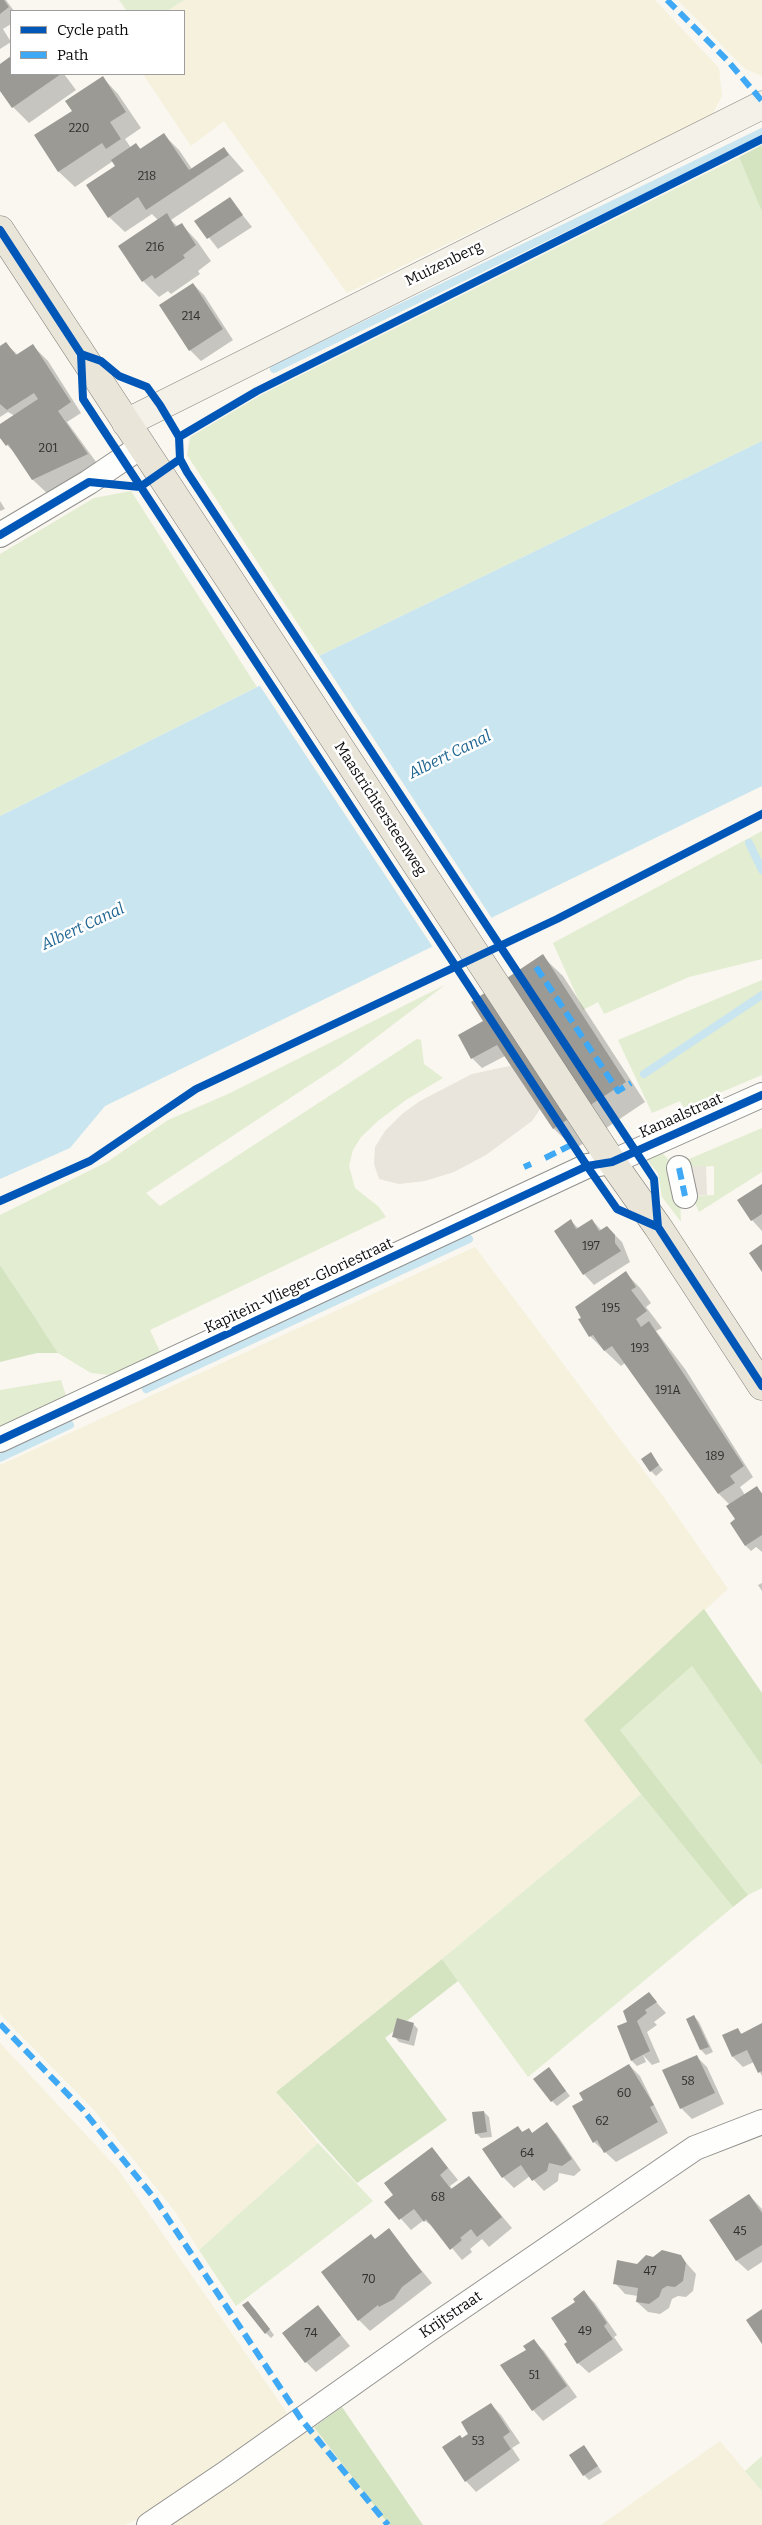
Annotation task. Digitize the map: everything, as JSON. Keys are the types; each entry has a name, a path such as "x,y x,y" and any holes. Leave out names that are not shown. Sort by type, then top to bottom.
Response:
{"main road":[{"name":"Maastrichtersteenweg","path":"0,230 612,1162 658,1227 762,1386"}],"street":[{"name":"Muizenberg","path":"126,423 762,105"},
{"path":"0,535 89,482 142,446"},
{"name":"Kanaalstraat","path":"612,1162 762,1095"},
{"name":"Kapitein-Vlieger-Gloriestraat","path":"0,1440 587,1166 612,1162"},
{"path":"679,1168 685,1196"},
{"name":"Krijtstraat","path":"149,2525 424,2333 695,2148 762,2122"}],"shaded area":[{"path":"184,0 655,0 719,68 722,96 712,115 347,293 224,121 191,146 144,75 185,75 185,10 169,10"},
{"path":"678,0 762,0 762,76 745,69"},
{"path":"514,1065 545,1102 532,1121 486,1155 454,1172 425,1181 399,1184 379,1179 374,1164 375,1147 385,1131 402,1114 420,1101 472,1074"},
{"path":"706,1166 707,1195 672,1196 671,1168"},
{"path":"475,1247 668,1503 728,1589 584,1720 641,1794 442,1959 276,2092 318,2143 199,2250 174,2210 94,2110 0,2014 0,1465"},
{"path":"0,2043 117,2168 287,2413 279,2425 160,2509 125,2525 0,2525"},
{"path":"314,2427 389,2525 163,2525 241,2474"},
{"path":"720,2441 762,2491 762,2525 601,2525"}],"green space":[{"path":"119,0 184,0 169,10 126,10"},
{"path":"762,145 762,212 739,157"},
{"path":"739,157 762,212 762,441 319,656 187,455 190,437 261,395"},
{"path":"131,491 257,687 0,816 0,554 94,498"},
{"path":"762,831 762,959 689,977 604,1014 598,1002 583,1010 553,943"},
{"path":"762,980 762,1075 684,1108 680,1101 652,1113 618,1040"},
{"path":"445,985 340,1065 146,1193 160,1206 417,1039 421,1040 424,1064 443,1078 406,1100 379,1120 361,1137 353,1150 349,1166 355,1188 379,1207 386,1217 150,1330 162,1356 119,1376 91,1373 58,1353 0,1265 0,1215 107,1162 168,1120 228,1094"},
{"path":"762,1128 762,1172 699,1212 692,1196 714,1195 714,1166 685,1168 682,1162"},
{"path":"656,1146 676,1168 671,1168 672,1196 680,1196 681,1222 662,1197 658,1173 646,1159"},
{"path":"0,1265 58,1353 37,1353 0,1362"},
{"path":"61,1380 68,1402 0,1433 0,1390"},
{"path":"704,1609 762,1693 762,1766 692,1666 620,1730 748,1895 733,1907 641,1794 584,1720"},
{"path":"692,1666 762,1766 762,1888 748,1895 620,1730"},
{"path":"641,1794 733,1907 528,2077 442,1959"},
{"path":"442,1959 458,1981 385,2038 447,2120 357,2183 276,2092"},
{"path":"318,2143 373,2201 236,2306 199,2250"},
{"path":"342,2407 423,2525 389,2525 314,2427"},
{"path":"762,2456 762,2491 745,2471"}],"water":[{"name":"Albert Canal","path":"762,441 762,786 105,1106 70,1148 0,1179 0,816 319,656"}],"pier":[{"path":"318,654 493,920 434,949 258,683"}],"building":[{"path":"0,0 4,0 9,7 0,14"},
{"path":"10,57 10,75 60,75 12,108 0,91 0,64"},
{"path":"103,76 126,112 110,122 121,139 106,149 102,143 58,172 34,135 72,111 65,101"},
{"path":"164,133 189,170 224,147 229,155 146,210 138,197 108,218 86,185 115,166 111,160 136,143 140,149"},
{"path":"230,197 243,215 207,239 194,221"},
{"path":"167,213 175,227 182,223 196,245 183,255 185,258 155,279 152,275 142,282 118,246"},
{"path":"193,283 223,329 189,351 159,305"},
{"path":"6,342 16,355 33,344 71,402 58,411 88,454 32,480 8,444 6,446 0,438 0,424 38,399 34,393 7,410 0,404 0,346"},
{"path":"543,954 626,1082 553,1129 497,1045 471,1059 458,1035 483,1021 471,1002"},
{"path":"762,1184 762,1214 751,1221 737,1200"},
{"path":"571,1219 576,1229 592,1219 599,1231 607,1226 615,1235 615,1243 621,1251 583,1275 554,1231"},
{"path":"762,1244 762,1272 749,1253"},
{"path":"626,1271 636,1287 631,1290 647,1311 636,1319 641,1327 649,1321 744,1466 730,1476 735,1483 718,1494 612,1346 604,1351 593,1335 589,1337 578,1319 581,1318 575,1307"},
{"path":"651,1452 659,1465 650,1472 641,1459"},
{"path":"757,1486 762,1494 762,1535 745,1546 730,1523 735,1519 726,1506"},
{"path":"649,1992 657,2002 645,2010 647,2013 637,2021 650,2051 631,2061 617,2026 627,2022 623,2011"},
{"path":"694,2015 709,2047 700,2050 686,2019"},
{"path":"397,2018 414,2023 409,2041 392,2037"},
{"path":"762,2023 762,2071 758,2073 747,2050 732,2057 722,2035 738,2028 741,2034"},
{"path":"697,2055 715,2093 680,2109 662,2070"},
{"path":"629,2064 654,2105 650,2107 658,2122 604,2153 597,2140 593,2143 572,2106 583,2100 579,2093"},
{"path":"549,2067 566,2091 551,2102 533,2079"},
{"path":"484,2111 487,2132 475,2134 472,2112"},
{"path":"547,2122 572,2159 562,2166 549,2163 547,2171 532,2181 521,2165 502,2178 482,2149 518,2126 522,2132 529,2128 532,2133"},
{"path":"432,2147 448,2168 440,2175 451,2189 469,2176 502,2217 477,2237 471,2229 450,2250 426,2219 424,2222 414,2209 399,2220 384,2202 393,2195 384,2183"},
{"path":"749,2194 762,2213 762,2245 736,2261 709,2220"},
{"path":"389,2228 422,2272 402,2287 394,2299 379,2307 378,2305 358,2321 321,2272 371,2234 375,2239"},
{"path":"662,2250 681,2255 686,2263 683,2281 675,2287 667,2286 662,2289 659,2297 649,2304 636,2302 638,2288 613,2284 617,2260 637,2264 646,2255 653,2257"},
{"path":"584,2290 607,2323 604,2326 613,2339 577,2364 564,2344 567,2342 551,2318 575,2302 573,2299"},
{"path":"248,2301 270,2329 265,2334 242,2305"},
{"path":"318,2305 341,2335 305,2363 282,2333"},
{"path":"762,2309 762,2344 746,2320"},
{"path":"534,2339 567,2386 532,2411 500,2365 526,2350 523,2346"},
{"path":"491,2403 510,2432 503,2437 511,2449 465,2482 442,2447 460,2435 462,2438 468,2434 461,2422"},
{"path":"584,2445 598,2466 583,2476 569,2455"}],"waterway":[{"path":"274,369 762,132"},
{"path":"749,843 762,870"},
{"path":"644,1074 762,995"},
{"path":"146,1389 469,1239"},
{"path":"0,1458 70,1425"}],"marked path":[{"path":"667,0 727,60 762,101"},
{"path":"536,967 618,1091 631,1083"},
{"path":"545,1158 573,1144"},
{"path":"524,1167 531,1164"},
{"path":"679,1168 685,1196"},
{"path":"0,2024 83,2110 155,2199 301,2419 388,2525"}],"cycle path":[{"path":"179,437 257,391 762,139"},
{"path":"0,230 81,354"},
{"path":"81,354 101,361 119,376 147,387 160,405 179,437 180,459 187,472 654,1179 658,1227 762,1386"},
{"path":"81,354 83,399 587,1166 617,1209 658,1227"},
{"path":"0,535 89,482 140,487 180,459"},
{"path":"0,1201 90,1161 196,1089 557,919 762,814"},
{"path":"0,1440 587,1166 612,1162 762,1095"}]}
